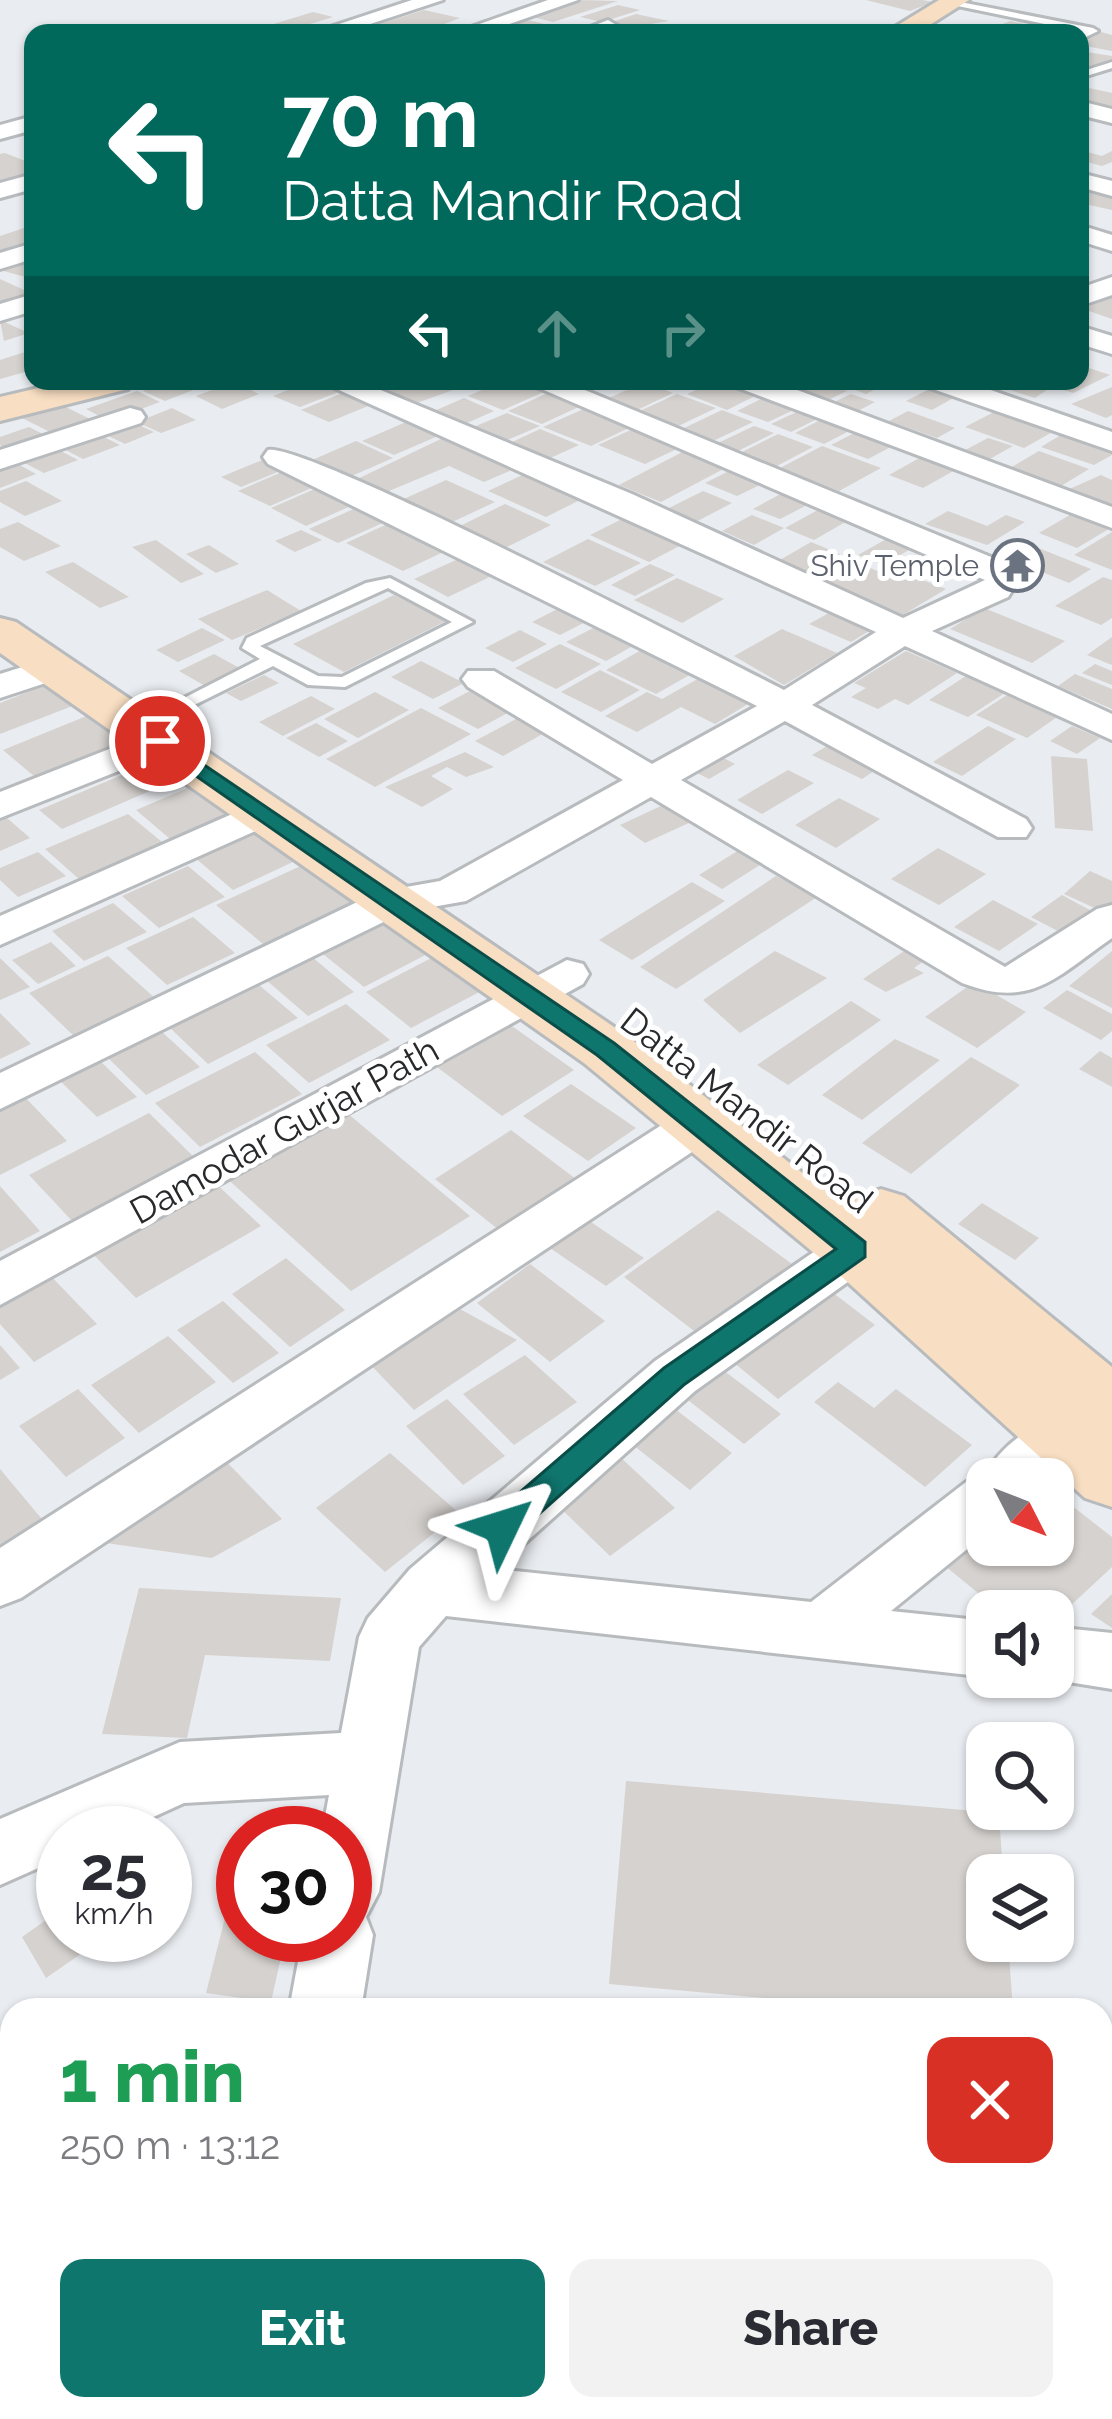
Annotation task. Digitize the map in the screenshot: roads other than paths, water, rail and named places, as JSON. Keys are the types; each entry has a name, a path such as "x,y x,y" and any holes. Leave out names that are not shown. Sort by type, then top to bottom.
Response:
{"main road":[{"path":"914,24 955,1"},
{"path":"3,406 122,399"},
{"name":"Datta Mandir Road","path":"0,603 266,811 393,901 548,985 773,1127 1097,1440"},
{"name":"Datta Mandir Road","path":"0,632 51,669 451,892 699,1124 1097,1440"}],"street":[{"path":"352,24 433,0"},
{"path":"492,24 568,0"},
{"path":"356,390 621,501 1112,728"},
{"path":"0,1093 393,901 451,892 788,704 903,631 996,590 1002,580 996,571 560,390"},
{"path":"770,390 1112,518"},
{"path":"963,390 1112,442"},
{"path":"0,460 122,399"},
{"path":"279,458 526,570 788,704 1012,828"},
{"path":"1053,496 1112,458"},
{"path":"0,687 51,669"},
{"path":"481,679 657,778 978,973 1004,982 1028,975 1112,918"},
{"path":"0,806 162,727"},
{"path":"0,932 266,811"},
{"name":"Damodar Gurjar Path","path":"0,1285 548,985"},
{"path":"0,1580 699,1124"},
{"path":"360,1806 390,1637 433,1588 675,1376 855,1250"},
{"path":"1058,1458 1097,1440"},
{"path":"818,1634 966,1516"},
{"path":"433,1588 966,1647"},
{"path":"1074,1657 1112,1661"},
{"path":"0,1852 180,1773 367,1762"},
{"path":"327,1998 333,1962"}],"lane":[{"path":"955,1 1058,24"},
{"path":"390,583 465,622 345,682 314,681 273,659 250,648 253,642 372,586 390,583"},
{"path":"162,727 273,659"}],"place":[{"name":"Shiv Temple","path":"1018,565"}]}
